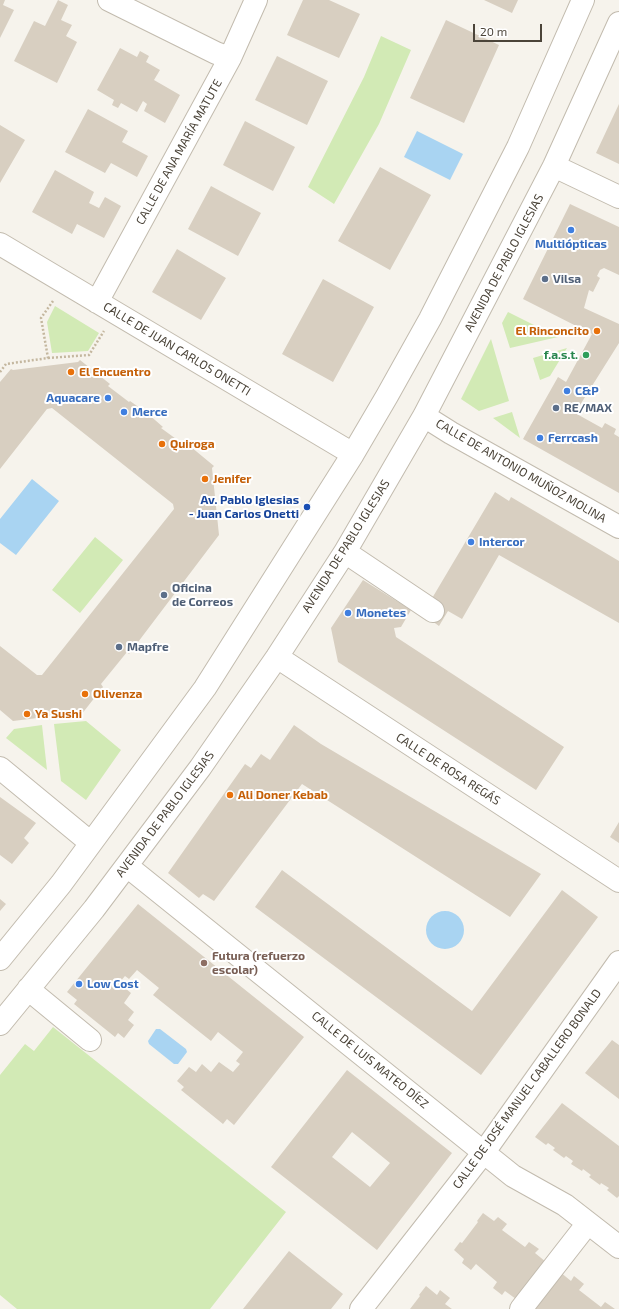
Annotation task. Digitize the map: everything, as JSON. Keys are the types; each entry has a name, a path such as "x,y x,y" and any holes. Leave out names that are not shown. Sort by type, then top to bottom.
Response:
{"street":[{"path":"109,0 216,53 230,58"},
{"name":"CALLE DE ANA MARÍA MATUTE","path":"97,302 230,58 256,0"},
{"path":"0,959 61,884 205,688 354,454 426,326 515,154 583,0"},
{"name":"AVENIDA DE PABLO IGLESIAS","path":"0,1024 94,909 200,768 277,657 345,552 424,416 554,166 615,46 619,23"},
{"path":"554,166 619,197"},
{"name":"CALLE DE JUAN CARLOS ONETTI","path":"0,244 354,454"},
{"name":"CALLE DE ANTONIO MUÑOZ MOLINA","path":"424,416 619,526"},
{"path":"345,552 433,611"},
{"name":"CALLE DE ROSA REGÁS","path":"277,657 619,881"},
{"path":"0,768 91,843"},
{"name":"CALLE DE LUIS MATEO DÍEZ","path":"127,866 513,1176 565,1205 619,1247"},
{"name":"CALLE DE JOSÉ MANUEL CABALLERO BONALD","path":"361,1309 484,1152 619,962"},
{"path":"28,989 90,1040"},
{"path":"521,1309 588,1223"}],"path":[{"path":"48,358 41,318 56,298"},
{"path":"0,372 6,364 48,358 89,355 106,328"}],"green space":[{"path":"381,36 411,50 379,124 334,204 308,187 364,77"},
{"path":"55,306 99,333 88,351 52,353 47,322"},
{"path":"508,312 558,337 510,348 502,323"},
{"path":"491,339 509,401 479,411 461,399"},
{"path":"567,348 550,376 540,380 533,358"},
{"path":"512,412 520,438 493,418"},
{"path":"95,537 123,560 80,613 52,590"},
{"path":"86,721 121,750 86,800 61,781 54,724"},
{"path":"42,725 47,770 6,738 14,729"},
{"path":"53,1027 286,1212 210,1309 17,1309 0,1295 0,1075 25,1044 34,1051"}],"water":[{"path":"417,131 463,154 450,180 404,157"},
{"path":"32,479 59,501 16,555 0,543 0,519"},
{"path":"441,911 449,911 456,914 461,919 464,930 461,941 456,946 449,949 441,949 434,946 429,941 426,934 426,926 429,919 434,914"},
{"path":"156,1029 160,1029 186,1049 187,1052 178,1064 174,1064 149,1044 148,1041"}],"building":[{"path":"0,0 5,0 3,5 14,10 0,38"},
{"path":"58,0 68,5 61,20 72,25 66,36 77,42 57,83 14,61 34,21 45,26"},
{"path":"303,0 329,0 360,14 339,58 287,35"},
{"path":"484,0 518,0 512,13"},
{"path":"446,20 499,45 464,123 410,98"},
{"path":"120,48 137,57 140,51 149,56 146,62 160,70 154,80 180,95 165,123 144,111 147,104 143,101 137,112 121,103 118,108 112,105 114,100 97,90"},
{"path":"277,56 328,81 307,125 255,100"},
{"path":"619,104 619,164 596,153"},
{"path":"88,109 128,131 122,142 148,156 137,177 111,163 105,173 65,152"},
{"path":"245,121 295,147 273,191 223,165"},
{"path":"0,125 25,140 0,183"},
{"path":"380,167 431,195 390,270 338,241"},
{"path":"55,170 94,192 89,203 99,208 105,197 121,206 104,238 77,224 72,234 32,212"},
{"path":"211,186 261,213 238,256 188,229"},
{"path":"570,204 619,227 619,275 604,268 600,270 597,276 600,278 593,292 589,290 584,308 619,324 619,343 575,413 602,428 605,423 616,429 614,434 619,437 619,493 523,439 558,377 566,382 592,334 523,299"},
{"path":"177,249 226,278 201,320 152,292"},
{"path":"323,279 374,307 333,382 282,354"},
{"path":"80,360 110,384 108,386 129,402 130,401 147,413 163,427 161,428 183,444 185,442 214,466 212,468 219,535 129,654 127,652 101,684 103,687 81,715 78,713 13,721 0,710 0,646 37,675 42,675 174,509 173,504 52,408 47,409 0,469 0,382 11,369 13,370 78,362"},
{"path":"495,492 509,501 511,497 619,561 619,623 499,555 462,619 448,611 439,626 432,621 431,600"},
{"path":"363,580 411,610 401,627 394,628 396,637 564,747 536,790 338,662 331,628"},
{"path":"294,725 321,744 541,874 510,917 302,784 214,901 203,894 199,898 168,873 245,764 251,768 261,754 270,760"},
{"path":"0,797 36,823 24,838 29,843 12,864 0,855"},
{"path":"619,822 619,843 610,837"},
{"path":"282,870 472,1011 562,890 598,917 481,1075 255,907"},
{"path":"0,899 6,904 0,911"},
{"path":"138,904 304,1037 234,1125 227,1119 223,1124 181,1090 184,1087 177,1081 189,1067 196,1072 202,1064 211,1072 219,1062 233,1072 240,1064 236,1061 243,1052 218,1032 211,1041 153,995 159,988 137,970 129,979 125,976 119,983 131,993 124,1003 134,1012 128,1020 134,1025 124,1038 118,1033 115,1037 74,1004 77,1000 67,992"},
{"path":"612,1040 619,1045 619,1099 585,1073"},
{"path":"347,1070 452,1153 377,1250 271,1167","holes":["352,1132 390,1163 370,1187 332,1157"]},
{"path":"562,1103 619,1146 619,1196 617,1198 607,1190 609,1188 601,1183 600,1185 589,1177 591,1175 583,1169 582,1171 571,1164 573,1161 566,1156 564,1158 553,1150 555,1148 548,1143 546,1145 535,1137"},
{"path":"483,1213 494,1221 498,1217 507,1224 502,1230 525,1247 529,1242 539,1249 535,1253 546,1262 540,1270 538,1269 516,1299 505,1291 502,1295 493,1288 497,1282 476,1264 471,1270 462,1263 464,1259 454,1250 460,1242 462,1243"},
{"path":"289,1251 343,1294 331,1309 243,1309"},
{"path":"560,1272 571,1281 574,1276 584,1284 579,1290 601,1307 605,1302 615,1309 531,1309"},
{"path":"426,1286 437,1295 440,1290 450,1298 445,1304 452,1309 410,1309"}],"place":[{"name":"Multiópticas","path":"571,230"},
{"name":"Vilsa","path":"545,279"},
{"name":"El Rinconcito","path":"597,331"},
{"name":"f.a.s.t.","path":"586,355"},
{"name":"El Encuentro","path":"71,372"},
{"name":"C&P","path":"567,391"},
{"name":"Aquacare","path":"108,398"},
{"name":"RE/MAX","path":"556,408"},
{"name":"Merce","path":"124,412"},
{"name":"Ferrcash","path":"540,438"},
{"name":"Quiroga","path":"162,444"},
{"name":"Jenifer","path":"205,479"},
{"name":"Av. Pablo Iglesias - Juan Carlos Onetti","path":"307,507"},
{"name":"Intercor","path":"471,542"},
{"name":"Oficina de Correos","path":"164,595"},
{"name":"Monetes","path":"348,613"},
{"name":"Mapfre","path":"119,647"},
{"name":"Olivenza","path":"85,694"},
{"name":"Ya Sushi","path":"27,714"},
{"name":"Ali Doner Kebab","path":"230,795"},
{"name":"Futura (refuerzo escolar)","path":"204,963"},
{"name":"Low Cost","path":"79,984"}]}
